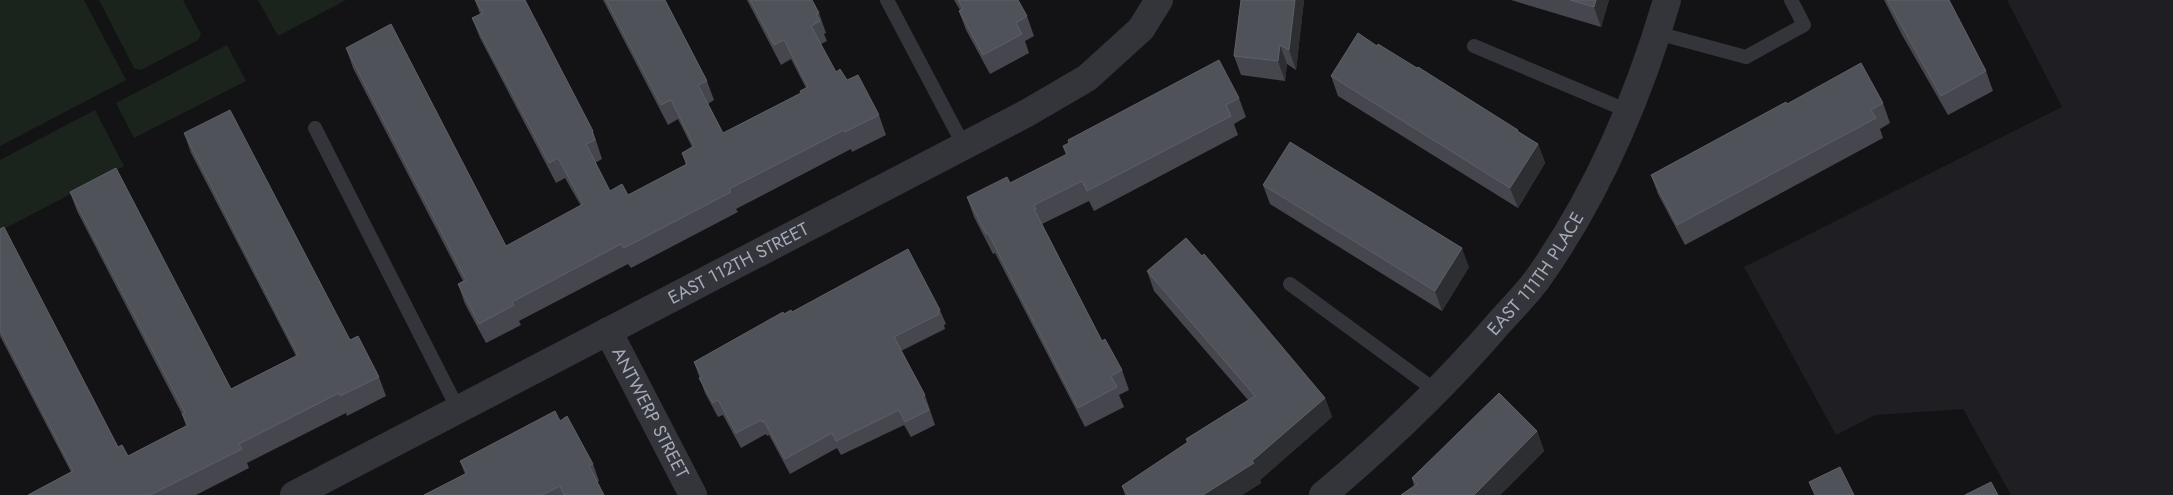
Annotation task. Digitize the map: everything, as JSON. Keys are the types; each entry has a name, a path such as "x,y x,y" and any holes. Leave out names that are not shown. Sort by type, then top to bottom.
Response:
{"street":[{"name":"EAST 112TH STREET","path":"294,495 1027,113 1087,78 1141,29 1159,0"},
{"name":"EAST 111TH PLACE","path":"1323,495 1378,449 1464,364 1540,276 1586,202 1628,110 1657,33 1667,0"},
{"name":"ANTWERP STREET","path":"608,331 693,495"}],"lane":[{"path":"886,0 964,146"},
{"path":"1657,33 1746,57 1804,25 1791,0"},
{"path":"1474,46 1628,110"},
{"path":"315,128 458,409"},
{"path":"1290,284 1436,391"}],"shaded area":[{"path":"0,0 84,0 126,80 0,146"},
{"path":"99,0 183,0 201,34 198,40 141,70 134,68"},
{"path":"258,0 346,0 278,36"},
{"path":"2007,0 2173,0 2173,495 2011,495 1963,409 1875,415 1836,435 1744,267 2062,107"},
{"path":"227,45 246,81 134,138 116,103"},
{"path":"95,110 124,166 0,231 0,160"}],"building":[{"path":"475,0 525,0 593,131 595,140 586,144 610,191 622,184 628,195 687,164 682,153 694,146 671,100 661,105 606,0 665,0 707,81 698,85 723,133 801,93 800,91 808,87 784,40 774,45 750,0 812,0 819,13 816,15 820,21 811,26 836,72 840,69 847,80 858,75 879,115 845,132 844,130 729,189 731,192 624,248 621,244 512,302 514,305 479,324 458,284 466,280 346,48 391,24 506,246 583,204 558,158 549,163 472,18 483,13"},
{"path":"958,0 1018,0 1027,16 1016,23 1022,34 983,55 959,11 963,9"},
{"path":"1241,0 1295,0 1289,50 1280,45 1278,61 1234,56"},
{"path":"1570,0 1596,0 1594,7"},
{"path":"1887,0 1949,0 1986,71 1941,96"},
{"path":"1358,33 1377,46 1378,44 1418,67 1538,144 1510,188 1331,76"},
{"path":"1219,60 1239,98 1226,105 1231,116 1087,191 1082,181 1034,205 1036,209 1034,209 1102,341 1105,339 1122,370 1111,376 1117,387 1078,408 988,233 986,234 967,197 1007,177 1010,183 1067,154 1063,146 1069,143 1068,140"},
{"path":"1861,63 1883,103 1871,110 1876,118 1677,225 1651,175"},
{"path":"230,110 350,340 358,336 379,377 340,396 339,393 239,444 242,449 150,495 28,495 73,471 0,330 0,229 4,227 118,447 122,445 128,456 188,425 182,414 185,413 70,192 116,168 231,389 298,355 184,133"},
{"path":"1290,142 1462,248 1435,291 1263,185"},
{"path":"1186,238 1202,256 1204,254 1325,398 1252,461 1254,463 1203,495 1128,495 1122,486 1188,442 1186,439 1255,396 1147,271"},
{"path":"908,249 940,310 938,311 939,314 894,337 925,395 922,397 929,410 905,422 899,410 836,441 832,433 785,459 764,421 762,422 761,420 736,433 718,400 713,403 699,378 702,377 694,362 783,312 784,314 791,310 792,312"},
{"path":"1499,393 1537,431 1474,495 1401,495 1417,484 1412,478"},
{"path":"555,411 560,421 567,416 593,464 589,466 604,495 564,495 560,486 542,495 424,495 467,473 460,461"},
{"path":"1840,467 1854,495 1815,495 1809,482"},
{"path":"1991,482 1998,495 1965,495"}]}
